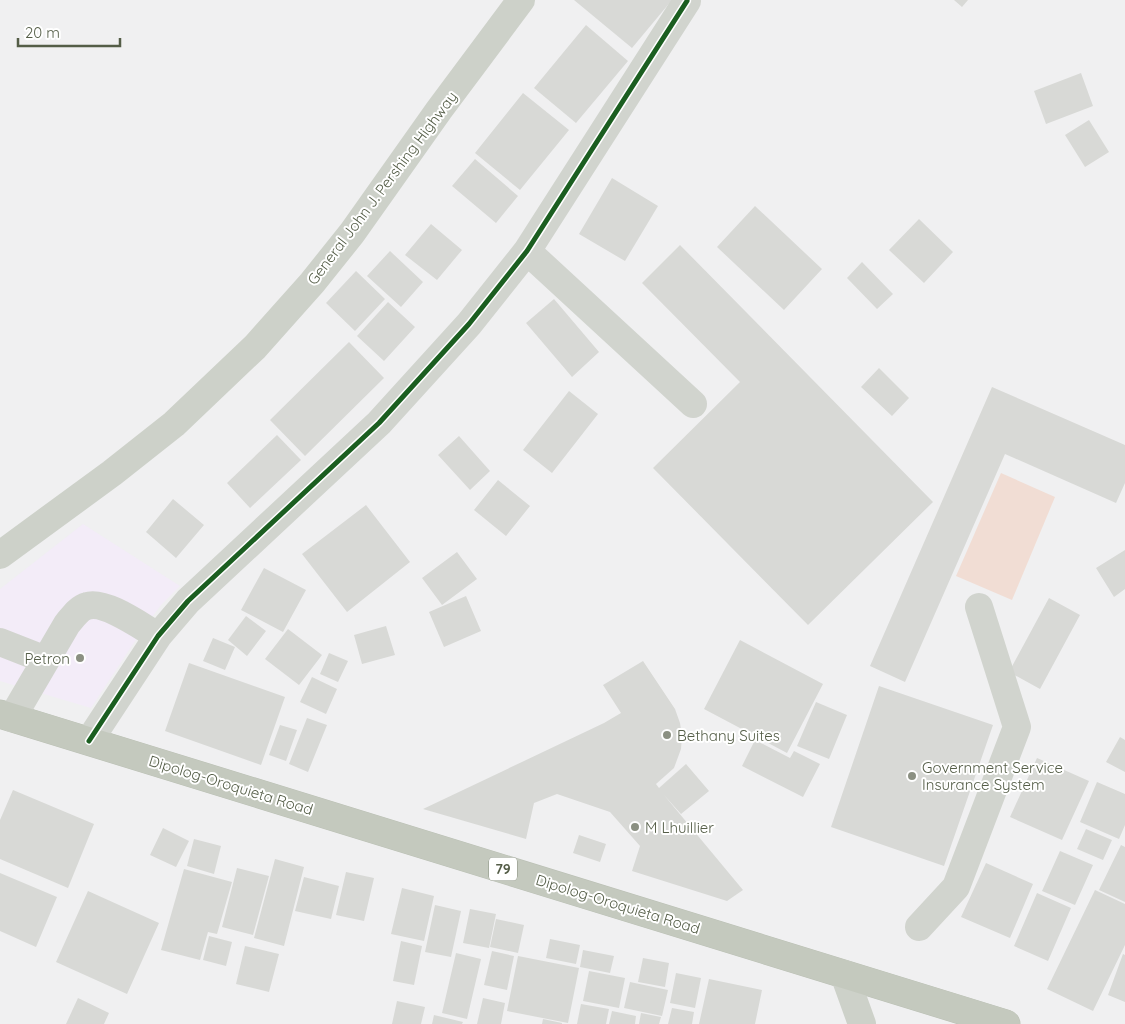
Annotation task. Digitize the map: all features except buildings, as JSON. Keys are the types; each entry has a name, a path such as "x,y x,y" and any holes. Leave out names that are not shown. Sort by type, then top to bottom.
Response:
{"highway":[{"name":"Dipolog-Oroquieta Road","path":"6,716 1006,1024"}],"main road":[{"name":"General John J. Pershing Highway","path":"0,555 112,474 174,424 255,347 312,284 352,233 439,110 521,0"},
{"path":"844,974 862,1024"}],"street":[{"path":"88,741 158,636 188,601 379,423 469,324 527,251 687,1"},
{"path":"527,251 693,404"},
{"path":"6,716 46,660 67,624 77,612 88,605 112,610 158,636"},
{"path":"919,927 956,887 1017,727 979,607"},
{"path":"0,642 46,660"}],"shaded area":[{"path":"1001,473 1055,497 1012,600 956,576"},
{"path":"83,524 180,586 161,605 141,632 91,708 0,681 0,589"}],"cycle path":[{"path":"89,741 158,636 188,601 379,423 469,324 527,251 687,1"}],"place":[{"name":"Petron","path":"80,658"},
{"name":"Bethany Suites","path":"667,735"},
{"name":"Government Service Insurance System","path":"912,776"},
{"name":"M Lhuillier","path":"635,827"}]}
